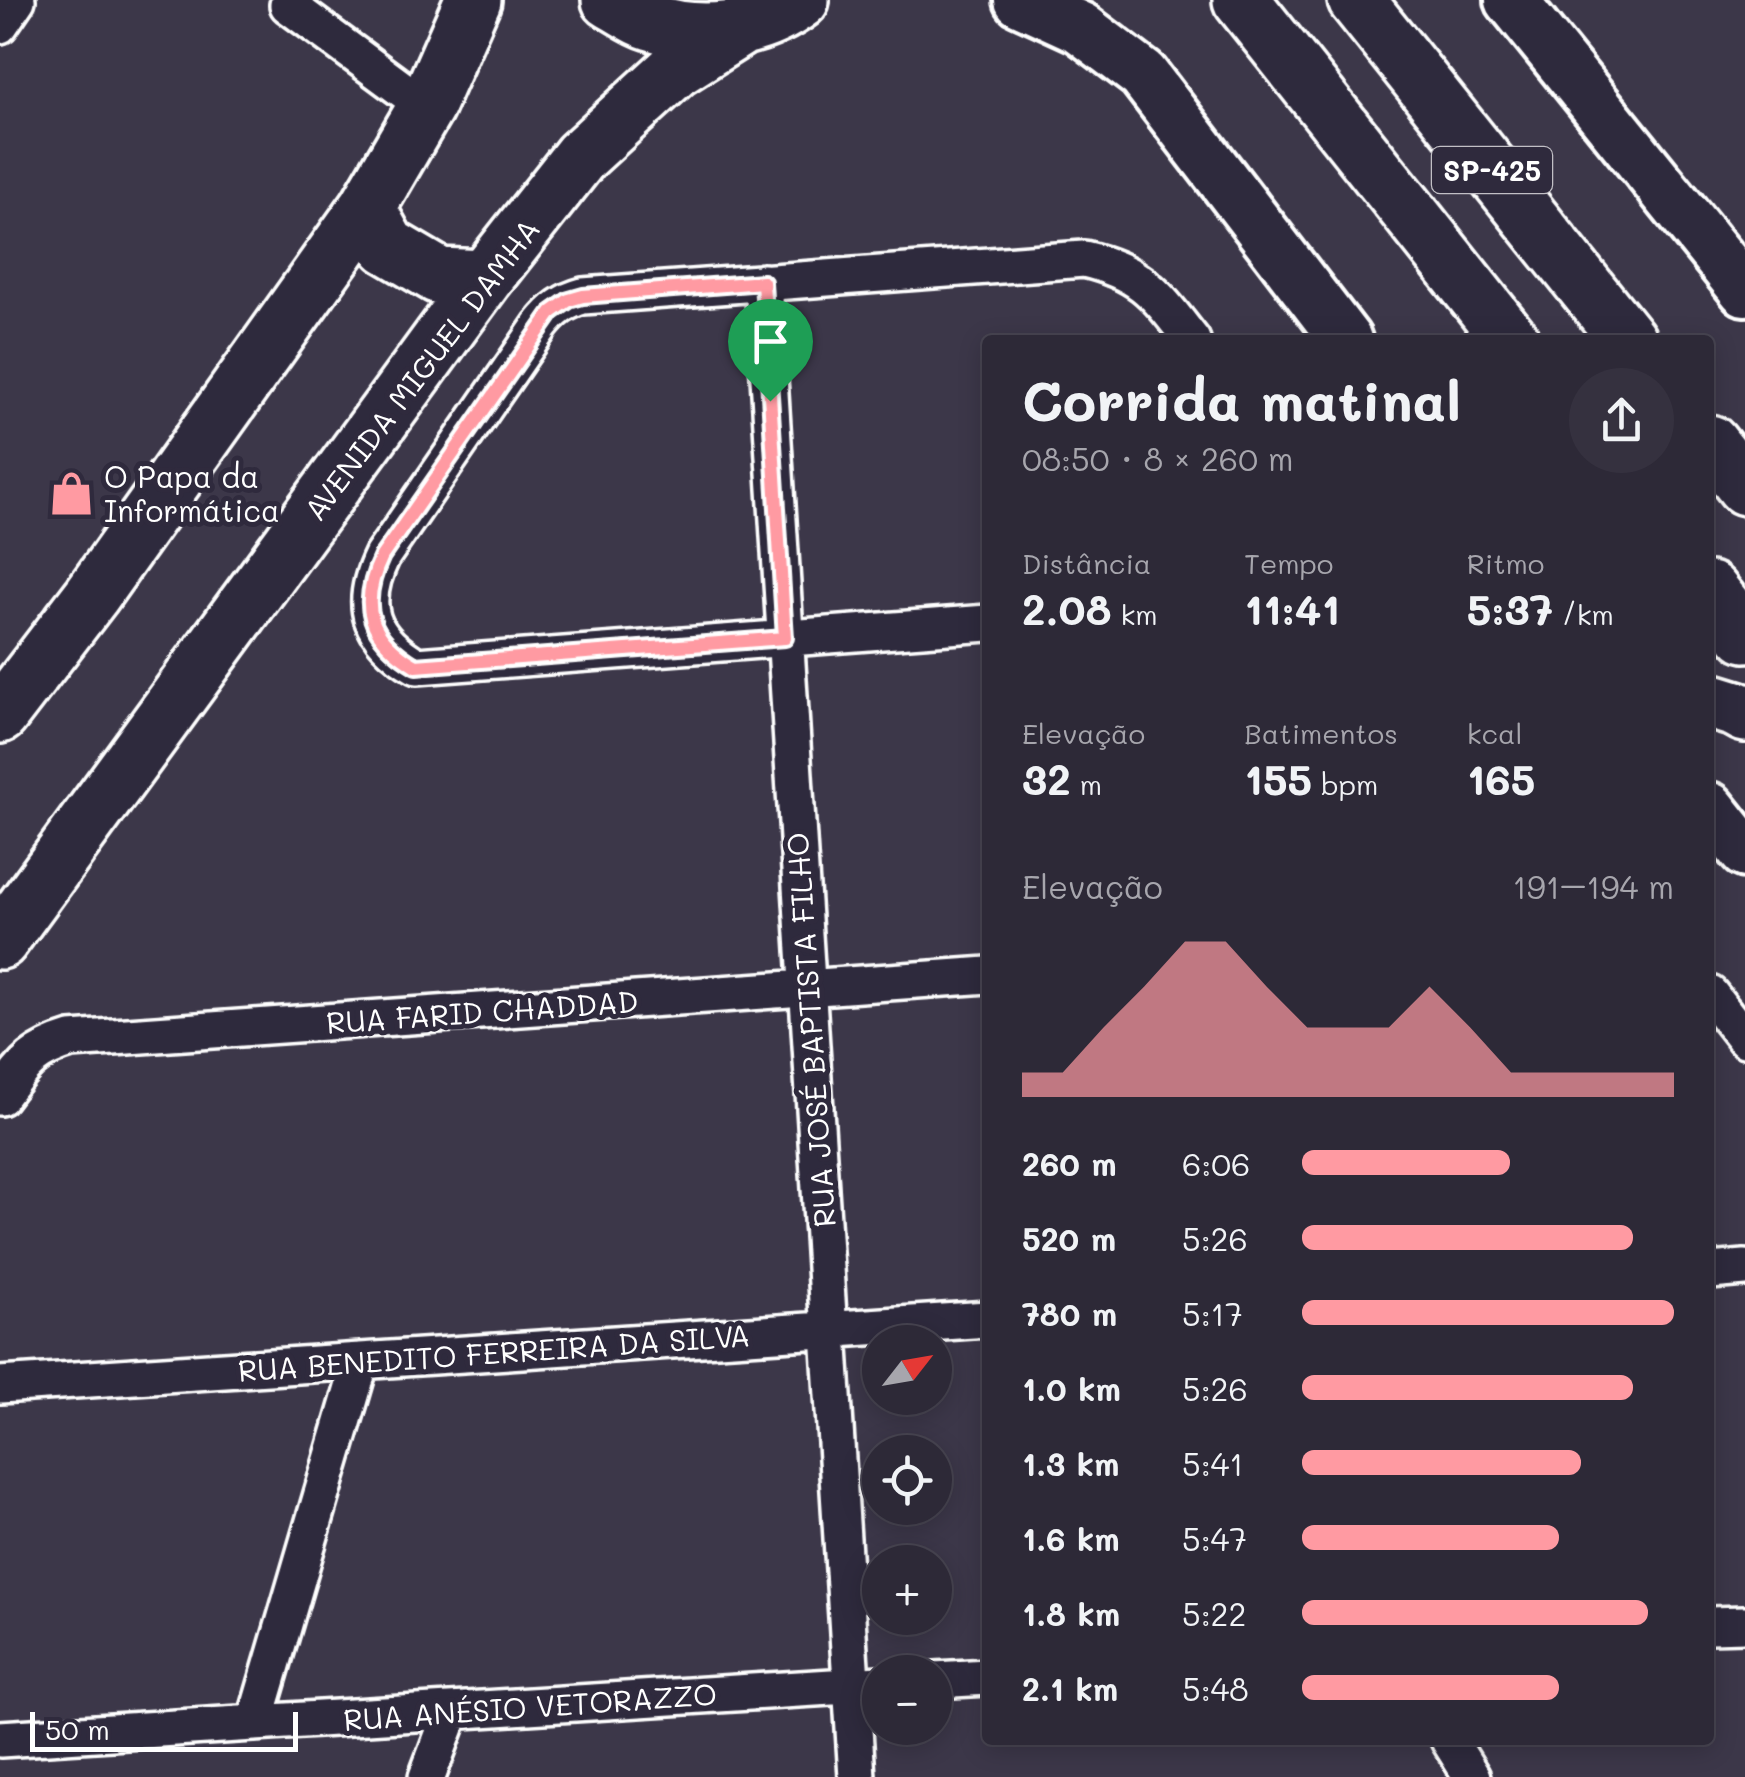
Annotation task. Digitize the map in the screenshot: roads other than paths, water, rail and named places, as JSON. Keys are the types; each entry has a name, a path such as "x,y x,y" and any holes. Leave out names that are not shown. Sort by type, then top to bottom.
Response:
{"main road":[{"path":"0,715 92,595 367,208 426,108 474,0"},
{"path":"610,0 648,22 694,32 739,28 806,3"},
{"path":"1020,0 1081,28 1143,76 1342,335"},
{"name":"SP-425","path":"1241,0 1507,335"},
{"name":"SP-425","path":"1356,0 1624,335"},
{"path":"1511,0 1745,290"},
{"name":"AVENIDA MIGUEL DAMHA","path":"0,941 16,894 581,156 676,69 739,28"},
{"path":"367,208 388,246 439,276 486,278"},
{"path":"1714,448 1745,487"},
{"path":"1714,595 1745,634"},
{"path":"1714,702 1745,714"},
{"path":"1714,813 1745,852"}],"street":[{"path":"0,25 17,0"},
{"path":"288,5 426,108"},
{"path":"982,622 416,666 396,654 376,630 369,604 372,577 382,556 552,312 569,300 1084,259 1130,274 1161,301 1188,335"},
{"name":"RUA JOSÉ BAPTISTA FILHO","path":"763,282 828,1329 863,1655"},
{"name":"RUA FARID CHADDAD","path":"0,1097 34,1055 71,1040 982,976"},
{"path":"1714,999 1745,1039"},
{"path":"1714,1271 1745,1268"},
{"name":"RUA BENEDITO FERREIRA DA SILVA","path":"0,1385 982,1319"},
{"path":"255,1723 361,1360"},
{"path":"1714,1626 1745,1624"},
{"path":"952,1679 982,1677"},
{"name":"RUA ANÉSIO VETORAZZO","path":"0,1739 862,1685"},
{"path":"427,1777 452,1710"},
{"name":"RUA JOSÉ BAPTISTA FILHO","path":"857,1777 862,1726"},
{"path":"1451,1745 1472,1777"}],"place":[{"name":"O Papa da Informática","path":"71,493"}]}
